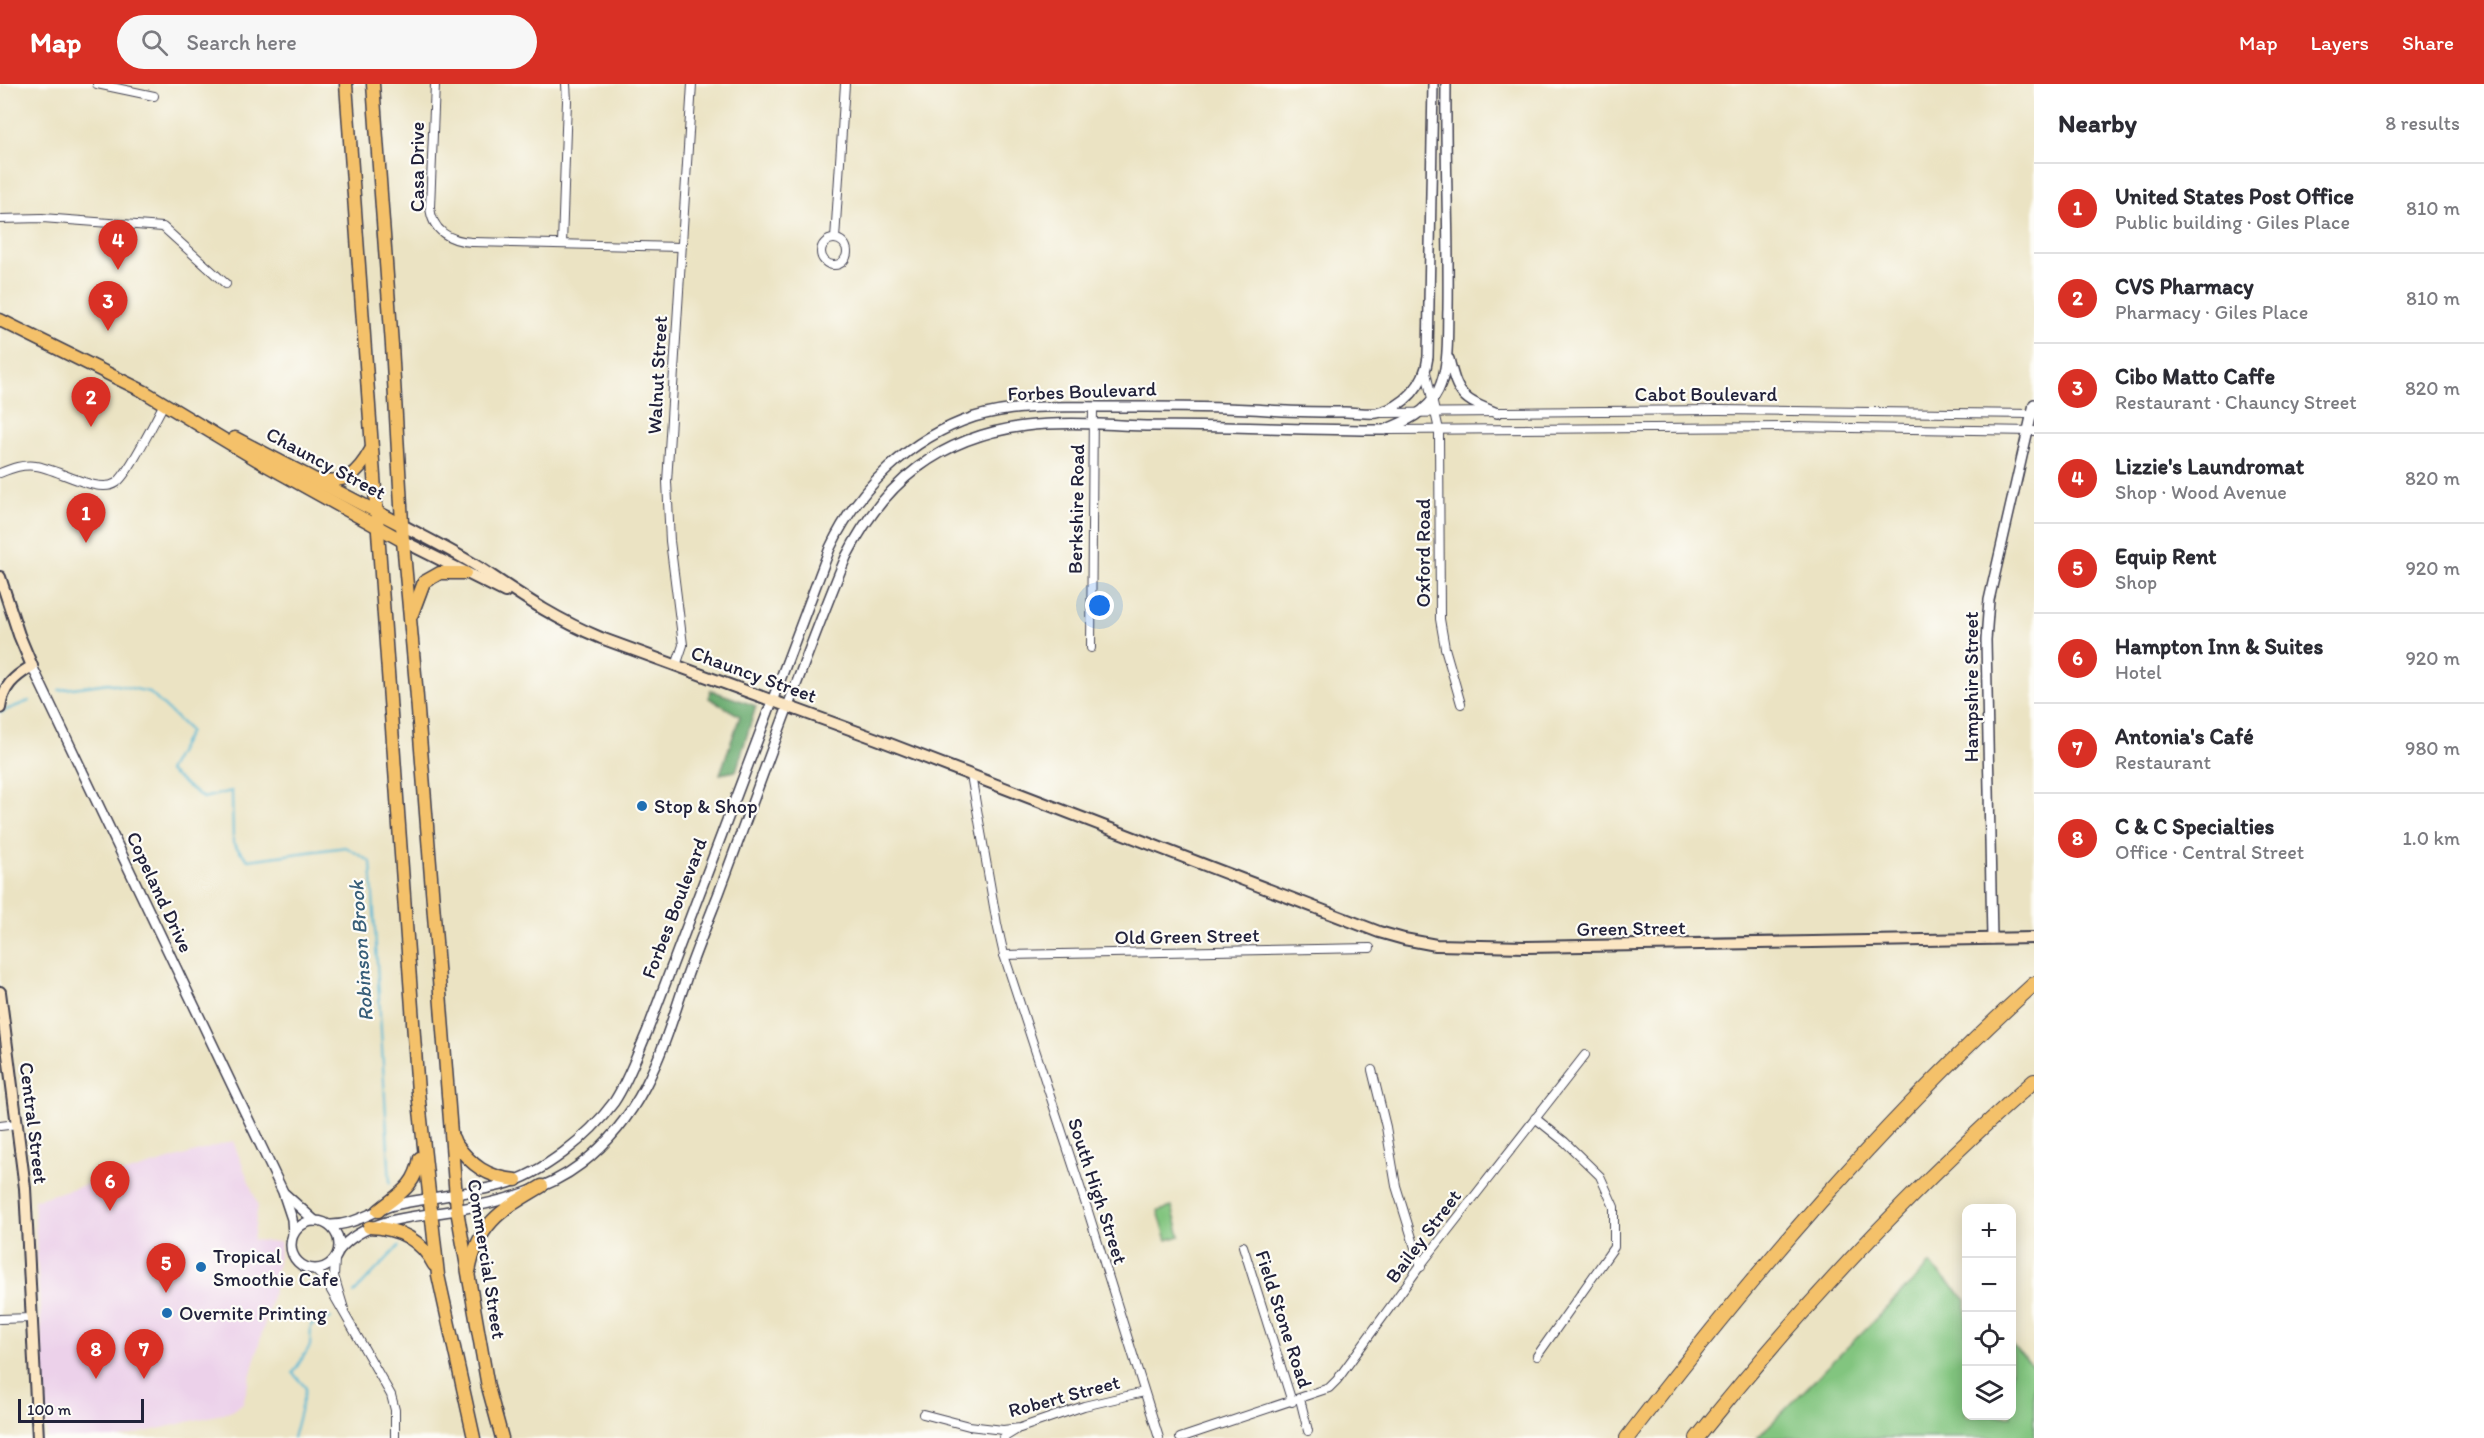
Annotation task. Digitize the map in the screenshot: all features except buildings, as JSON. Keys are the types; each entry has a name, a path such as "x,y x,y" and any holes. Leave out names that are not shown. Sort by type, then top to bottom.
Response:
{"highway":[{"path":"1627,1438 1725,1312 1831,1189 1943,1070 2034,984"},
{"path":"1697,1438 1765,1356 1847,1265 1938,1172 2034,1082"}],"main road":[{"path":"346,84 423,1145 438,1275 474,1438"},
{"name":"Commercial Street","path":"373,84 392,333 403,541 448,1084 455,1195 488,1387 502,1438"},
{"name":"Chauncy Street","path":"0,320 164,404 378,528 579,629 971,775 1240,880"},
{"name":"Chauncy Street","path":"164,404 184,411 402,525 478,567 527,602"},
{"path":"315,480 335,481 353,474 363,464 372,449"},
{"path":"410,621 424,582 440,573 465,573"},
{"name":"Copeland Drive","path":"0,577 32,666"},
{"path":"0,708 6,687 11,680 32,666"},
{"name":"Green Street","path":"1240,880 1389,935 1424,944 1526,947 2034,939"},
{"name":"Central Street","path":"0,992 3,1037 25,1188 38,1438"},
{"path":"450,1124 454,1143 475,1167 493,1177 516,1180"},
{"path":"378,1211 403,1193 413,1180 418,1172 423,1145"},
{"path":"468,1279 474,1250 483,1230 496,1216 542,1186"},
{"path":"369,1227 397,1231 415,1241 429,1255 438,1275"}],"street":[{"path":"97,84 154,96"},
{"name":"Casa Drive","path":"435,84 430,207 437,228 464,242 681,246"},
{"path":"562,244 566,84"},
{"name":"Walnut Street","path":"676,666 683,645 669,529 667,482 692,84"},
{"path":"835,239 845,84"},
{"path":"1433,84 1431,255 1426,372 1433,400"},
{"name":"Forbes Boulevard","path":"339,1250 345,1243 369,1227 496,1202 542,1186 581,1164 607,1141 633,1109 647,1086 788,706 846,557 864,522 903,479 931,458 978,436 1026,426 1384,430 1418,413 1433,400 1444,374 1446,349 1449,264 1446,84"},
{"path":"0,219 41,218 163,227 226,284"},
{"path":"1446,349 1458,390 1473,403 1497,413"},
{"name":"Forbes Boulevard","path":"329,1225 349,1223 394,1205 455,1195 516,1180 543,1167 574,1144 613,1104 647,1032 834,539 854,507 893,463 940,432 977,417 1036,406 1226,407 1302,412 1377,412 1410,395 1421,383 1426,372"},
{"name":"Oxford Road","path":"1433,400 1439,430 1439,611 1445,648 1461,704"},
{"path":"0,473 13,468 36,466 92,484 108,486 116,483 137,453 164,404"},
{"name":"Berkshire Road","path":"1091,648 1093,407"},
{"name":"Cabot Boulevard","path":"1377,412 2033,410"},
{"name":"Hampshire Street","path":"1992,939 1986,640 1989,600 2031,431 2033,410"},
{"name":"Cabot Boulevard","path":"1384,430 1790,427 2031,431"},
{"name":"Copeland Drive","path":"32,666 283,1192"},
{"path":"971,775 1004,955"},
{"name":"Old Green Street","path":"1004,955 1370,948"},
{"name":"South High Street","path":"1004,955 1085,1202 1158,1438"},
{"name":"Bailey Street","path":"1180,1438 1329,1388 1585,1055"},
{"path":"1372,1070 1386,1127 1396,1186 1421,1267"},
{"path":"1535,1118 1565,1142 1600,1176 1614,1207 1614,1247 1538,1356"},
{"path":"0,1126 16,1124"},
{"path":"283,1192 315,1221 329,1225 339,1239 334,1276 345,1314"},
{"path":"283,1192 292,1218 291,1244 296,1260 304,1267 315,1270 325,1280 391,1395 395,1410 395,1438"},
{"path":"293,1234 304,1223 315,1221"},
{"name":"Field Stone Road","path":"1243,1246 1296,1400"},
{"path":"315,1270 326,1267 335,1260"},
{"path":"0,1319 31,1318"},
{"name":"Robert Street","path":"923,1414 986,1429 1020,1428 1084,1406 1144,1392"},
{"path":"1296,1400 1308,1431"},
{"path":"1003,1438 1020,1428"}],"shaded area":[{"path":"233,1141 258,1205 253,1240 281,1242 274,1289 243,1403 230,1412 119,1438 47,1438 34,1200"}],"green space":[{"path":"710,690 756,706 736,771 720,774 740,716 709,698"},
{"path":"1172,1207 1180,1236 1167,1240 1158,1211"},
{"path":"1930,1264 1962,1296 1962,1420 2016,1420 2016,1349 2034,1367 2034,1438 1757,1438"}],"waterway":[{"name":"Robinson Brook","path":"59,690 108,683 149,692 190,731 168,771 203,798 232,791 233,843 248,860 346,847 371,862 390,1183"},
{"name":"Robinson Brook","path":"1,712 29,701"},
{"name":"Robinson Brook","path":"354,1293 399,1246"},
{"name":"Robinson Brook","path":"293,1438 306,1388 293,1373 310,1346 311,1325 331,1318"}],"place":[{"name":"Lizzie's Laundromat","path":"118,270"},
{"name":"Cibo Matto Caffe","path":"108,331"},
{"name":"CVS Pharmacy","path":"91,427"},
{"name":"United States Post Office","path":"86,543"},
{"name":"Stop & Shop","path":"642,806"},
{"name":"Hampton Inn & Suites","path":"110,1211"},
{"name":"Tropical Smoothie Cafe","path":"201,1267"},
{"name":"Equip Rent","path":"166,1293"},
{"name":"Overnite Printing","path":"167,1313"},
{"name":"C & C Specialties","path":"96,1379"},
{"name":"Antonia's Café","path":"144,1379"}]}
